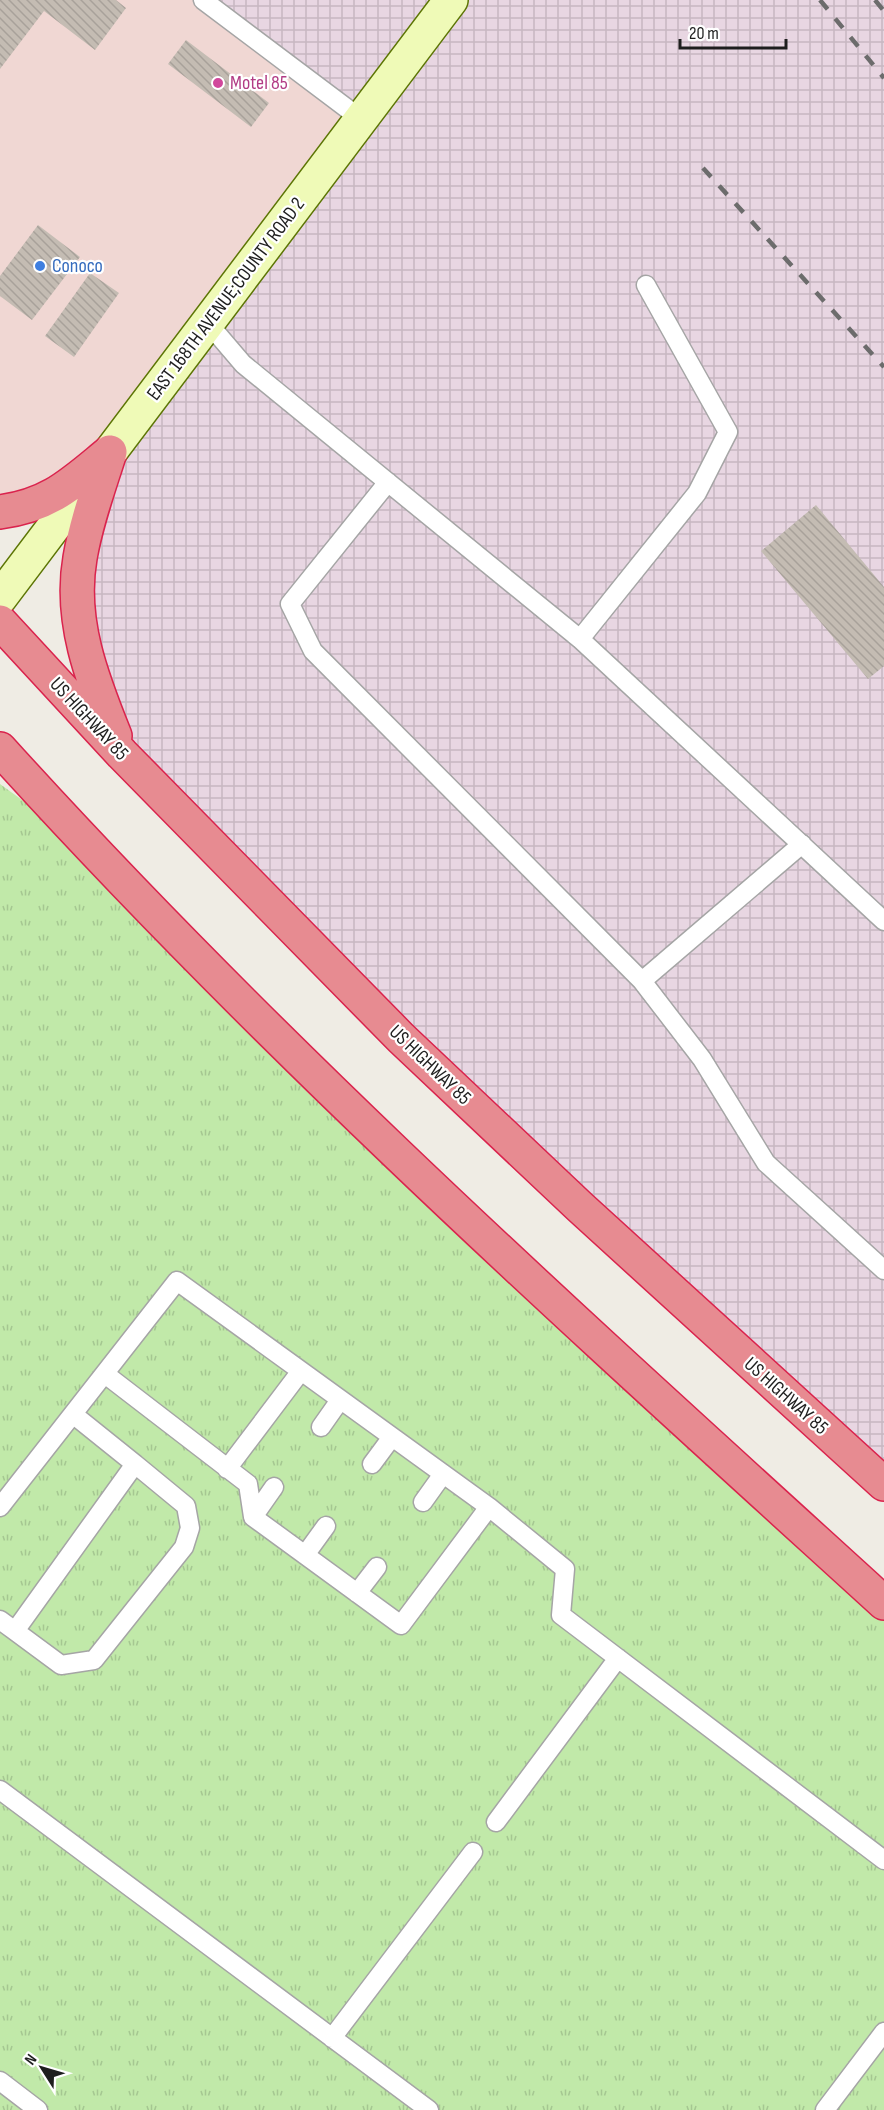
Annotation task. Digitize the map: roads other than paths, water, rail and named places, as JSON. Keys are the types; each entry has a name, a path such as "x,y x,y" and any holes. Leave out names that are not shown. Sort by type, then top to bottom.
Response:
{"highway":[{"path":"0,512 28,507 57,495 110,452"},
{"path":"110,452 88,523 80,560 78,609 80,633 86,658 122,754"},
{"name":"US HIGHWAY 85","path":"0,622 122,754 401,1038 580,1207 884,1484"},
{"path":"0,749 91,850 214,976 429,1184 884,1603"},
{"path":"0,784 91,850"}],"main road":[{"name":"EAST 168TH AVENUE;COUNTY ROAD 2","path":"0,598 452,0"}],"lane":[{"path":"203,0 361,119"},
{"path":"580,639 697,493 728,432 646,285"},
{"path":"207,323 243,364 580,639 884,921"},
{"path":"388,482 290,604 313,651 642,981 702,1059 766,1163 884,1270"},
{"path":"642,981 802,844"},
{"path":"0,1507 177,1281 489,1507 565,1569 561,1615 884,1860"},
{"path":"227,1469 301,1371"},
{"path":"105,1374 248,1484 253,1516 401,1625 489,1507"},
{"path":"321,1427 340,1400"},
{"path":"74,1415 135,1464 186,1506 190,1528 184,1547 94,1660 62,1665 7,1625 135,1464"},
{"path":"372,1464 392,1437"},
{"path":"423,1502 444,1474"},
{"path":"253,1516 274,1486"},
{"path":"305,1555 326,1526"},
{"path":"357,1593 377,1567"},
{"path":"496,1822 618,1658"},
{"path":"0,1790 429,2110"},
{"path":"332,2038 473,1852"},
{"path":"825,2110 884,2032"},
{"path":"0,2081 38,2110"}],"railway":[{"path":"820,0 884,78"},
{"path":"875,0 884,11"},
{"path":"703,168 884,367"}],"place":[{"name":"Motel 85","path":"218,83"},
{"name":"Conoco","path":"40,266"}]}
